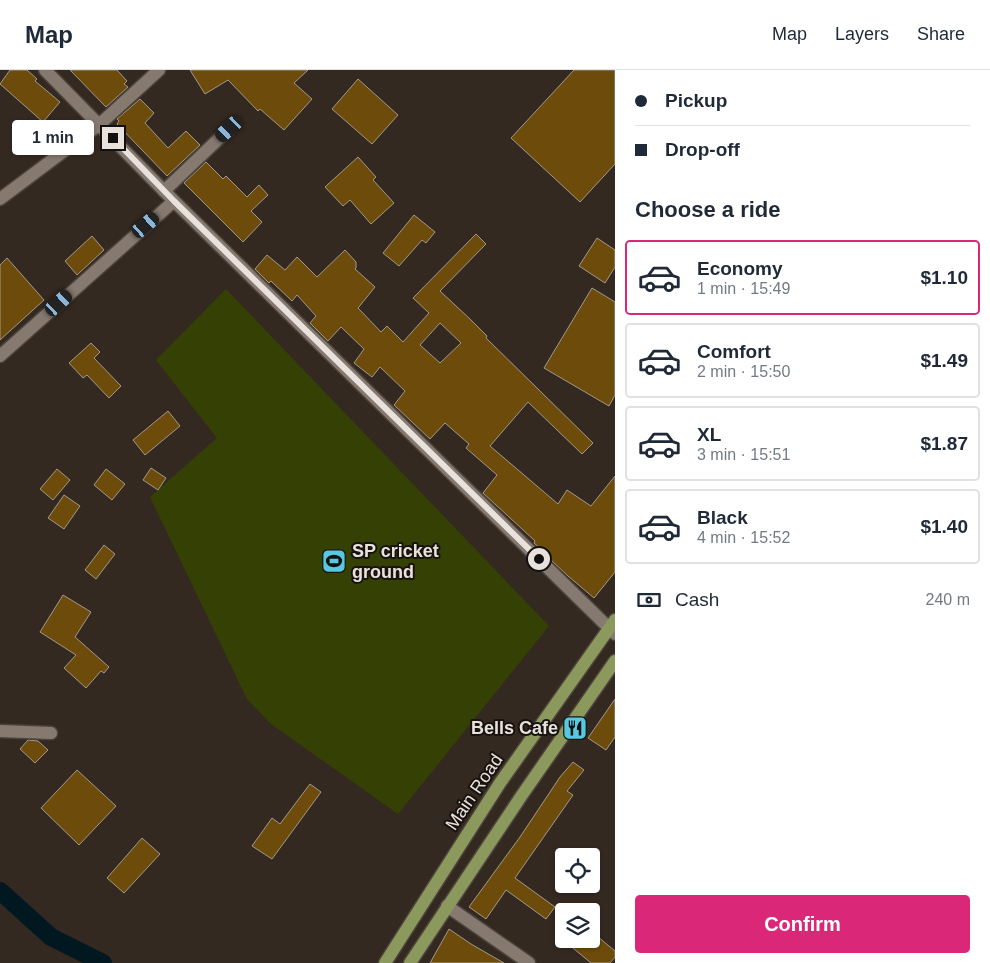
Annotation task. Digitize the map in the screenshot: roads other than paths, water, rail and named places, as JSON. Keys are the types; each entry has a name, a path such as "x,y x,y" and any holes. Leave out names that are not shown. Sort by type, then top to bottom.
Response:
{"main road":[{"name":"Main Road","path":"385,963 500,783 613,627"},
{"path":"410,963 522,795 615,662"}],"street":[{"path":"45,70 174,201 613,627"},
{"path":"0,200 100,124 159,70"},
{"path":"164,190 229,129"},
{"path":"0,356 174,201"},
{"path":"0,731 51,733"},
{"path":"447,906 529,963"}],"waterway":[{"path":"0,891 51,937 103,963"}],"place":[{"name":"SP cricket ground","path":"334,561"},
{"name":"Bells Cafe","path":"575,728"}]}
